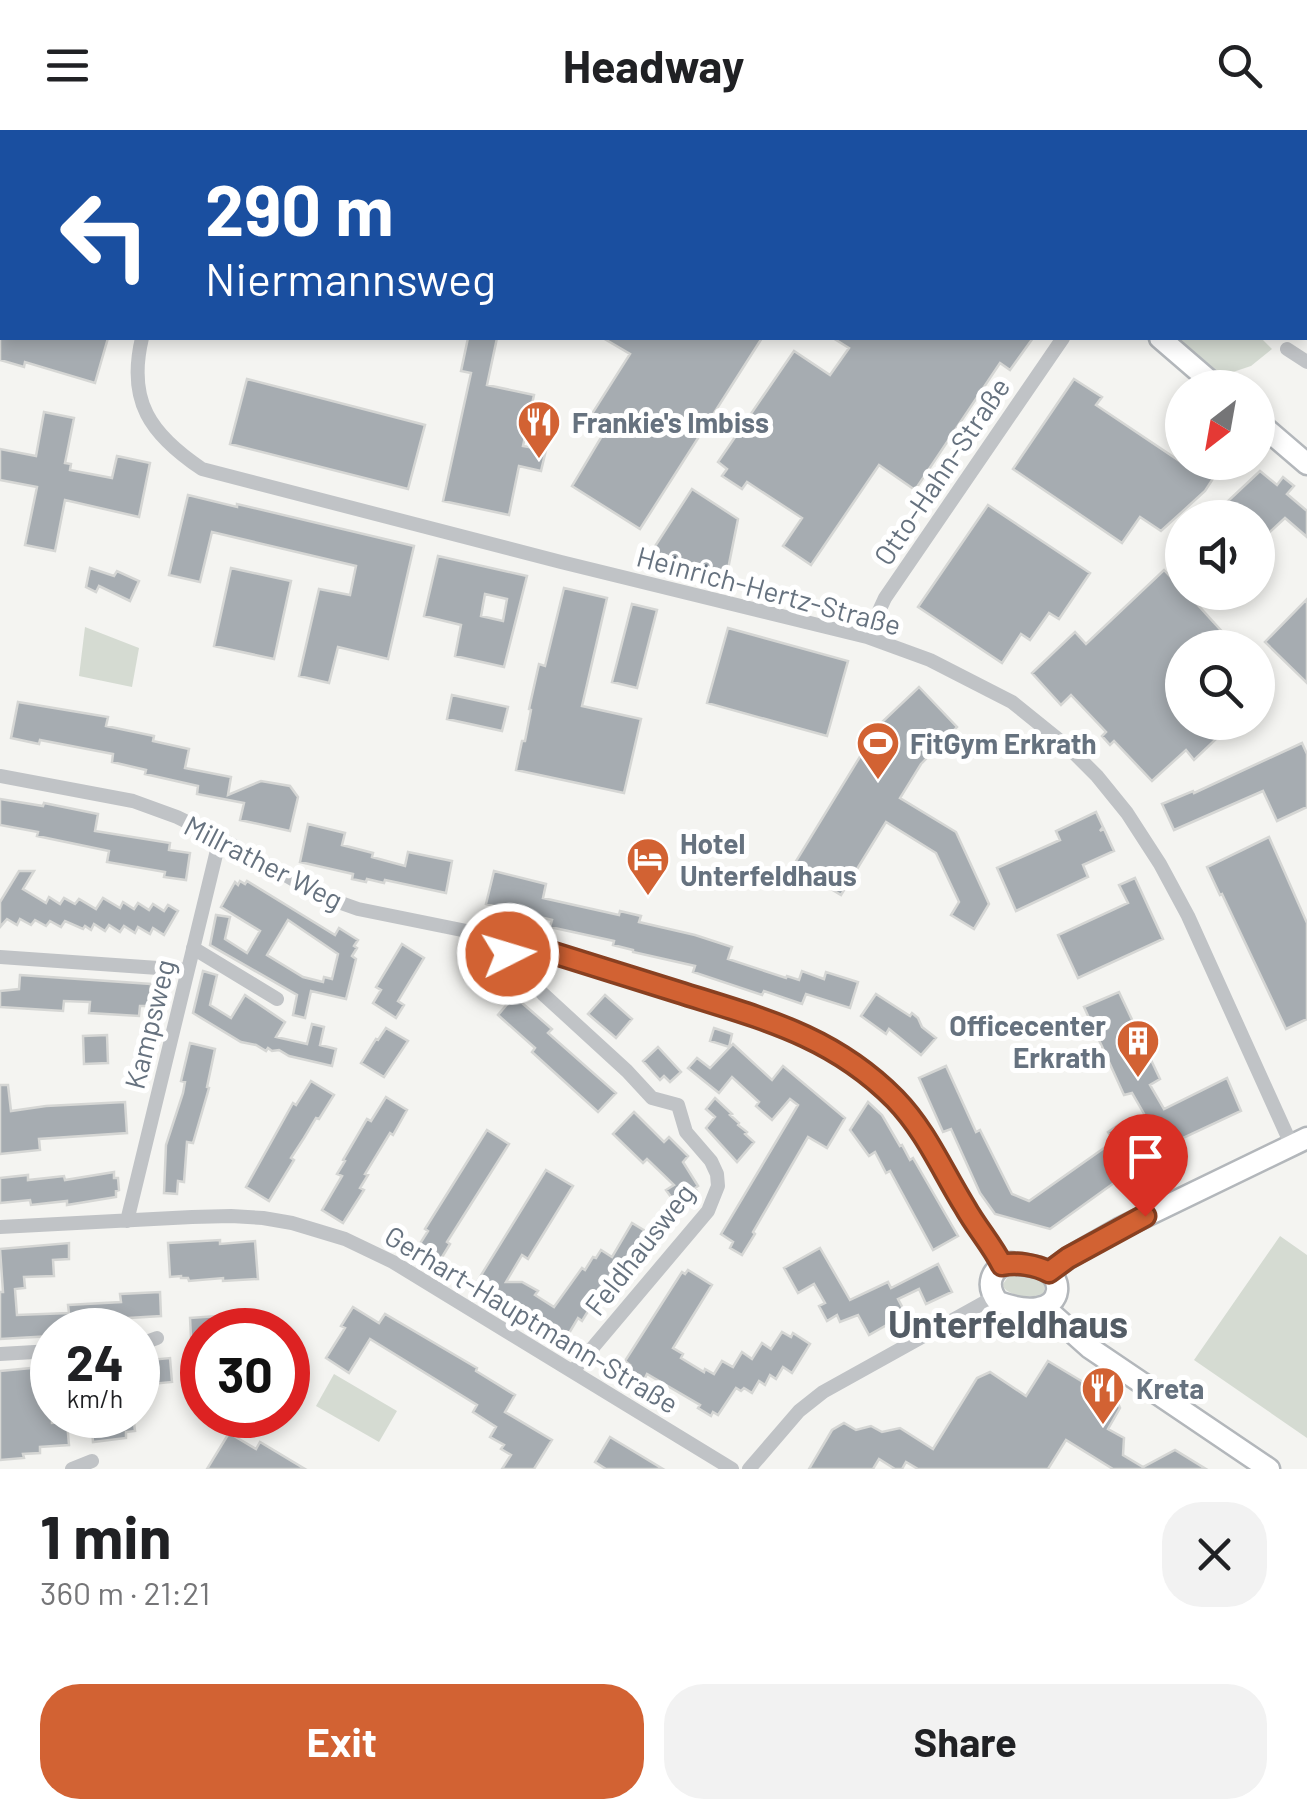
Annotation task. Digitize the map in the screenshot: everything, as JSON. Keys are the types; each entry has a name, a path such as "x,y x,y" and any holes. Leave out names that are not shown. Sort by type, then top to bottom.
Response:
{"street":[{"name":"Heinrich-Hertz-Straße","path":"142,340 136,388 145,411 160,434 202,468 867,637 930,660 1001,695 1098,776 1138,830 1188,916 1299,1141"},
{"name":"Otto-Hahn-Straße","path":"867,637 885,598 1061,340"},
{"path":"1162,340 1197,370"},
{"path":"1287,349 1307,362"},
{"path":"1275,437 1307,464"},
{"name":"Millrather Weg","path":"0,776 133,802 176,817 341,903 511,940 786,1026 848,1060 894,1099 918,1126 1002,1265"},
{"name":"Kampsweg","path":"127,1221 220,838"},
{"name":"Feldhausweg","path":"511,940 508,954 543,994 652,1098 678,1105 686,1132 717,1174 718,1186 708,1211 572,1371"},
{"path":"193,948 278,999"},
{"path":"0,956 187,970"},
{"path":"1049,1272 1119,1229 1299,1141"},
{"name":"Gerhart-Hauptmann-Straße","path":"0,1228 231,1216 292,1223 345,1238 393,1262 732,1469"},
{"path":"1002,1265 1049,1272 1056,1280 1057,1295 1044,1307 1005,1304 994,1297 990,1282 1002,1265"},
{"path":"749,1469 799,1411 823,1392 994,1297"},
{"path":"1044,1307 1090,1348 1270,1469"},
{"path":"0,1354 30,1352"},
{"path":"72,1469 92,1460"}],"shaded area":[{"path":"1179,340 1263,340 1272,349 1251,366 1214,370"},
{"path":"85,627 139,648 132,687 79,676"},
{"path":"1280,1236 1307,1255 1307,1438 1194,1360"},
{"path":"1012,1276 1040,1280 1045,1284 1044,1293 1023,1296 1008,1291 1003,1284"},
{"path":"334,1374 397,1411 379,1442 316,1406"}],"building":[{"path":"0,340 107,340 95,383 25,362 24,367 0,360"},
{"path":"468,340 497,340 487,385 534,395 523,446 546,450 541,471 519,466 509,515 443,501 471,373 461,371"},
{"path":"606,340 761,340 640,529 572,486 605,431 588,420 630,354"},
{"path":"836,340 1032,340 1010,370 1000,363 915,490 879,465 811,565 783,546 802,518 747,482 742,489 722,476 727,469 718,462 794,351 830,375 849,348"},
{"path":"247,379 425,425 408,489 230,444"},
{"path":"1074,379 1102,397 1096,405 1165,451 1165,480 1212,480 1195,500 1165,500 1165,527 1161,531 1140,517 1122,543 1013,469"},
{"path":"44,412 74,418 65,463 71,464 70,470 112,478 117,456 150,463 139,517 65,500 55,551 25,545 37,487 0,480 0,449 36,456"},
{"path":"1283,477 1294,486 1287,494 1307,511 1307,537 1285,518 1275,527 1275,500 1229,500 1250,480 1271,480 1277,485"},
{"path":"692,489 738,519 727,574 650,554"},
{"path":"188,495 414,546 388,659 338,647 329,683 299,676 319,589 350,595 356,566 212,532 200,582 169,575"},
{"path":"988,505 1090,573 1059,619 1049,613 1030,640 1021,634 1002,663 918,607"},
{"path":"438,556 527,576 504,667 455,656 461,625 424,616","holes":["485,594 507,599 503,621 481,616"]},
{"path":"90,568 114,576 117,571 139,581 130,601 99,586 96,592 86,587"},
{"path":"231,568 291,581 274,659 214,646"},
{"path":"1164,570 1165,610 1202,610 1221,630 1165,630 1165,740 1215,740 1194,760 1186,750 1152,781 1114,741 1110,745 1102,736 1106,732 1071,695 1061,705 1032,673 1075,632 1086,644"},
{"path":"564,588 607,598 582,706 641,719 624,793 516,770 539,664 545,666"},
{"path":"1307,599 1307,683 1275,652 1275,632"},
{"path":"632,604 657,610 637,688 612,682"},
{"path":"728,628 848,661 827,736 707,703"},
{"name":"FitGym Erkrath","path":"919,687 957,727 921,764 900,798 956,832 989,904 974,929 951,915 959,902 936,853 886,822 841,895 793,866 880,724"},
{"path":"452,695 508,707 502,731 447,719"},
{"path":"18,702 108,717 106,726 154,736 153,741 189,749 185,768 231,777 228,795 261,781 290,786 298,797 290,831 240,820 244,803 197,794 198,786 112,762 113,754 11,738"},
{"path":"1302,743 1307,754 1307,807 1277,821 1263,791 1174,830 1162,804"},
{"path":"0,799 98,814 95,831 170,843 169,850 190,853 186,880 164,877 165,872 107,862 109,851 0,825"},
{"path":"1096,812 1103,827 1100,831 1104,829 1114,851 1083,865 1088,877 1016,911 997,868 1060,840 1056,831"},
{"path":"308,824 345,833 342,845 405,866 408,852 452,861 446,893 385,880 366,882 352,879 353,874 300,862"},
{"path":"1269,837 1307,923 1307,1019 1286,1029 1207,867"},
{"path":"19,871 34,871 23,889 46,903 49,897 60,904 64,898 75,904 79,899 96,909 103,898 120,908 123,902 134,909 138,903 149,910 153,904 164,911 168,905 178,911 164,935 153,928 150,934 138,927 135,933 124,926 120,932 109,925 105,931 94,924 91,930 85,926 83,929 65,921 61,927 35,920 31,925 20,919 17,925 7,919 0,927 0,902"},
{"path":"494,871 546,884 543,898 641,916 639,922 732,947 728,959 786,978 799,980 802,971 824,979 826,972 858,982 850,1008 806,994 802,1004 764,991 762,995 693,972 695,966 633,952 613,945 614,941 550,927 552,920 486,904"},
{"path":"1135,878 1163,939 1078,978 1058,935 1128,903 1119,885"},
{"path":"247,881 335,935 339,928 358,940 346,999 311,991 305,1018 293,1015 297,995 210,945 216,915 230,917 225,939 247,953 260,931 221,907 235,882 238,885","holes":["288,920 338,954 332,979 324,977 323,982 303,977 267,955"]},
{"path":"402,944 424,958 398,1001 404,1005 396,1018 373,1003 381,990 376,987"},
{"path":"203,971 217,975 210,1005 231,1018 245,995 285,1022 276,1037 307,1044 312,1024 324,1027 320,1045 336,1049 332,1066 241,1042 193,1013"},
{"path":"20,975 151,984 150,1006 140,1006 139,1016 89,1013 90,1002 64,1001 63,1011 0,1007 0,991 19,989"},
{"path":"1119,992 1160,1079 1150,1085 1164,1109 1227,1078 1241,1111 1157,1150 1050,1229 995,1214 980,1193 951,1129 943,1132 919,1078 946,1066 976,1132 980,1130 1012,1194 1029,1201 1114,1141 1108,1132 1120,1124 1126,1132 1147,1119 1132,1093 1124,1095 1084,1007"},
{"path":"876,994 910,1016 912,1013 936,1038 921,1055 889,1029 886,1034 861,1016"},
{"path":"605,995 632,1019 616,1038 588,1014"},
{"path":"514,996 552,1029 548,1033 616,1093 598,1112 498,1015"},
{"path":"386,1028 408,1041 384,1077 361,1063"},
{"path":"714,1028 732,1034 729,1047 710,1041"},
{"path":"107,1035 108,1063 84,1064 83,1036"},
{"path":"190,1043 215,1049 209,1088 193,1143 187,1142 184,1182 178,1181 177,1194 164,1193 166,1145 183,1093 185,1082 181,1081"},
{"path":"733,1044 772,1080 783,1066 845,1118 827,1148 808,1137 742,1255 730,1248 733,1242 721,1234 798,1105 790,1099 772,1120 732,1077 719,1093 688,1068 697,1058 710,1068"},
{"path":"658,1047 681,1072 670,1082 664,1076 660,1080 643,1061"},
{"path":"311,1081 334,1095 291,1158 294,1160 269,1201 246,1187 293,1103 296,1105"},
{"path":"0,1085 8,1085 11,1111 125,1102 127,1133 39,1139 40,1150 0,1154"},
{"path":"386,1097 407,1110 365,1174 368,1175 360,1188 364,1190 343,1223 322,1210 342,1176 337,1174 343,1160 367,1119 371,1121"},
{"path":"715,1098 754,1142 737,1162 706,1128 715,1117 706,1109"},
{"path":"868,1102 882,1115 910,1160 913,1158 958,1236 933,1250 890,1171 886,1173 875,1152 869,1156 850,1130"},
{"path":"634,1112 664,1142 669,1137 688,1156 683,1162 700,1196 683,1209 666,1190 674,1185 647,1159 643,1163 613,1134"},
{"path":"487,1130 509,1144 447,1242 450,1244 436,1267 414,1253"},
{"path":"546,1170 573,1186 528,1259 522,1255 506,1282 522,1282 554,1307 582,1268 585,1270 601,1250 612,1257 632,1223 655,1237 642,1258 635,1254 620,1279 617,1277 607,1293 604,1291 582,1321 578,1318 565,1340 475,1290"},
{"path":"114,1172 119,1190 116,1197 67,1205 67,1201 0,1203 0,1178 64,1176 65,1180"},
{"path":"220,1240 220,1244 255,1241 258,1279 189,1281 181,1276 170,1277 168,1243"},
{"path":"69,1243 69,1259 53,1260 54,1276 24,1277 25,1288 15,1289 17,1315 30,1314 30,1337 0,1339 0,1249"},
{"path":"820,1248 850,1300 888,1282 891,1288 938,1264 952,1292 926,1304 919,1289 898,1299 906,1314 869,1335 858,1315 840,1322 837,1315 827,1321 819,1306 825,1303 814,1284 798,1293 784,1268"},
{"path":"688,1270 712,1285 673,1348 683,1354 681,1358 704,1372 705,1369 714,1374 722,1361 733,1367 742,1352 752,1359 762,1343 771,1349 782,1332 791,1337 793,1333 810,1344 792,1373 783,1367 776,1379 770,1375 765,1385 759,1381 752,1393 736,1388 718,1415 713,1412 711,1416 698,1408 700,1405 647,1374 644,1380 627,1369 630,1365 625,1361 682,1272"},
{"path":"160,1292 161,1316 160,1308 68,1305 121,1302 120,1294"},
{"path":"353,1307 379,1323 385,1314 515,1395 505,1412 552,1440 534,1469 502,1469 511,1455 501,1449 504,1445 490,1437 496,1427 473,1412 477,1405 370,1339 349,1373 326,1358"},
{"path":"170,1358 172,1382 160,1383 160,1359"},
{"path":"1048,1361 1118,1403 1120,1408 1108,1429 1124,1438 1123,1455 1143,1467 1175,1450 1206,1469 1113,1469 1066,1440 1048,1469 918,1469 906,1462 902,1469 895,1469 879,1459 873,1469 809,1469 832,1430 844,1423 856,1430 871,1426 882,1432 900,1428 933,1449 977,1378 990,1372 1026,1396"},
{"path":"30,1368 30,1438 68,1438 69,1445 40,1447 40,1453 0,1460 0,1371"},
{"path":"610,1437 663,1469 606,1469 595,1462"},
{"path":"93,1438 126,1438 93,1442"},
{"path":"226,1438 237,1438 256,1449 260,1442 305,1469 207,1469"}],"place":[{"name":"Frankie's Imbiss","path":"539,460"},
{"name":"FitGym Erkrath","path":"878,781"},
{"name":"Hotel Unterfeldhaus","path":"648,897"},
{"name":"Officecenter Erkrath","path":"1138,1079"},
{"name":"Kreta","path":"1103,1426"}],"district":[{"name":"Unterfeldhaus","path":"1008,1323"}],"route":[{"path":"508,954 511,940 616,972 786,1026 848,1060 872,1078 918,1126 1002,1265 1049,1272 1145,1216"}]}
